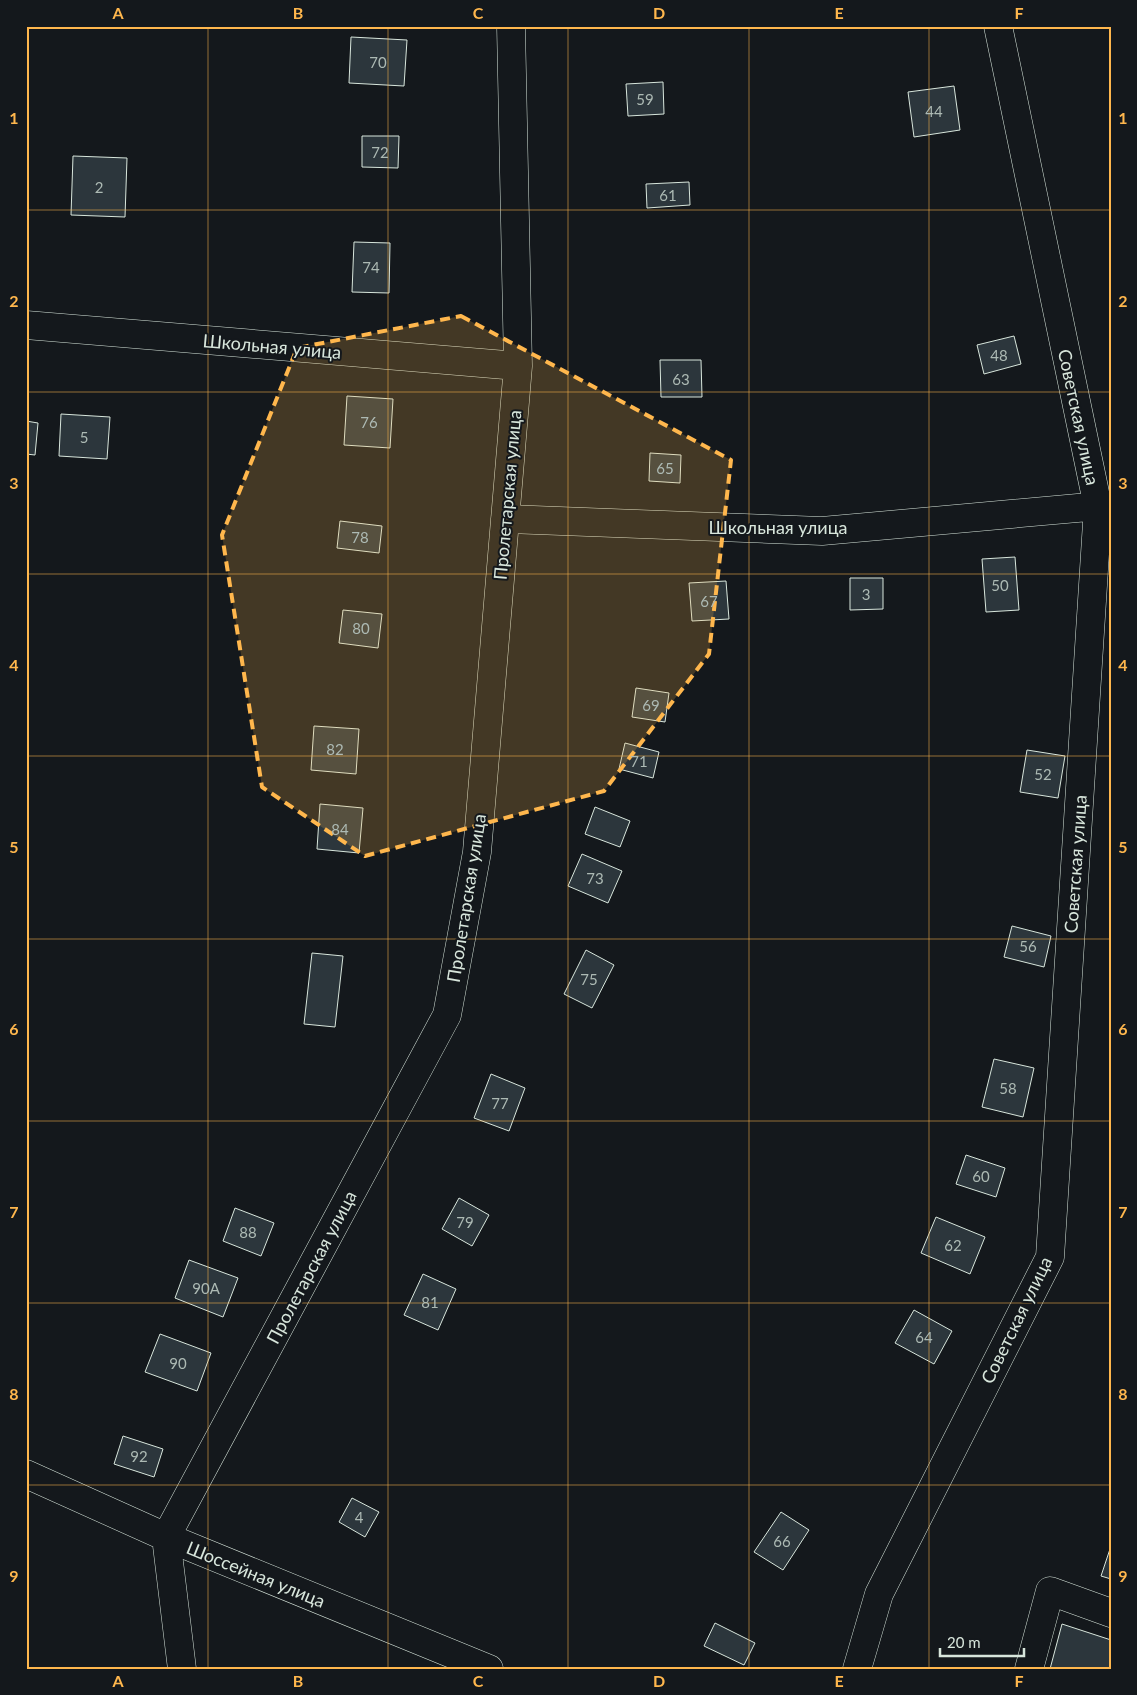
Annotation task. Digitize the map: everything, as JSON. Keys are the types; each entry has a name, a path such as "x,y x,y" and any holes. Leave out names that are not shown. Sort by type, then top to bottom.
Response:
{"street":[{"name":"Пролетарская улица","path":"166,1538 446,1015 477,852 518,366 511,26"},
{"name":"Советская улица","path":"857,1669 879,1594 1050,1257 1104,506 998,26"},
{"name":"Школьная улица","path":"26,326 518,366"},
{"name":"Школьная улица","path":"505,519 822,530 1104,506"},
{"name":"Шоссейная улица","path":"26,1474 166,1538 489,1669"},
{"path":"166,1538 182,1669"},
{"path":"1029,1669 1050,1591 1111,1614"}],"highlighted area":[{"path":"461,316 731,460 709,654 604,791 365,856 262,787 222,535 297,348"}],"building":[{"path":"351,37 407,40 404,86 349,83"},
{"path":"663,82 664,114 628,116 626,84"},
{"path":"954,86 960,130 914,137 908,92"},
{"path":"362,136 399,136 398,168 362,167"},
{"path":"73,156 127,158 125,217 71,215"},
{"path":"689,182 690,205 647,208 646,184"},
{"path":"354,242 390,243 389,293 352,292"},
{"path":"1014,336 1021,364 984,374 977,345"},
{"path":"660,360 701,360 702,397 661,397"},
{"path":"347,396 393,399 390,448 344,445"},
{"path":"61,414 110,417 107,459 59,456"},
{"path":"26,421 38,423 35,455 26,454"},
{"path":"650,453 681,455 680,483 649,481"},
{"path":"340,521 382,526 379,553 337,548"},
{"path":"1015,557 1019,610 986,612 982,559"},
{"path":"850,578 883,578 883,609 850,610"},
{"path":"726,581 729,619 692,621 689,583"},
{"path":"343,610 382,614 378,648 339,643"},
{"path":"636,688 669,693 665,722 632,717"},
{"path":"314,726 359,729 356,774 311,770"},
{"path":"625,743 659,752 653,778 619,769"},
{"path":"1027,750 1065,756 1058,798 1020,792"},
{"path":"320,804 363,808 359,853 317,849"},
{"path":"595,807 630,821 620,847 585,834"},
{"path":"582,854 622,871 608,903 568,886"},
{"path":"1012,926 1051,936 1044,967 1004,957"},
{"path":"586,950 614,965 592,1008 564,994"},
{"path":"312,953 343,956 335,1027 304,1024"},
{"path":"994,1059 1034,1068 1023,1117 982,1107"},
{"path":"491,1074 525,1088 509,1131 474,1118"},
{"path":"966,1155 1005,1168 996,1197 956,1184"},
{"path":"459,1198 489,1215 472,1246 442,1229"},
{"path":"235,1208 274,1223 261,1256 223,1241"},
{"path":"936,1217 985,1237 970,1274 921,1253"},
{"path":"189,1260 238,1278 223,1317 175,1298"},
{"path":"423,1274 456,1289 438,1330 404,1315"},
{"path":"914,1310 952,1331 934,1364 895,1343"},
{"path":"160,1334 211,1353 197,1391 145,1372"},
{"path":"123,1436 163,1449 154,1477 114,1464"},
{"path":"352,1498 379,1512 365,1537 339,1522"},
{"path":"781,1512 809,1530 783,1570 754,1552"},
{"path":"1111,1549 1111,1579 1101,1576"},
{"path":"715,1623 755,1643 744,1665 704,1646"},
{"path":"1062,1624 1111,1640 1111,1669 1050,1669"}]}
